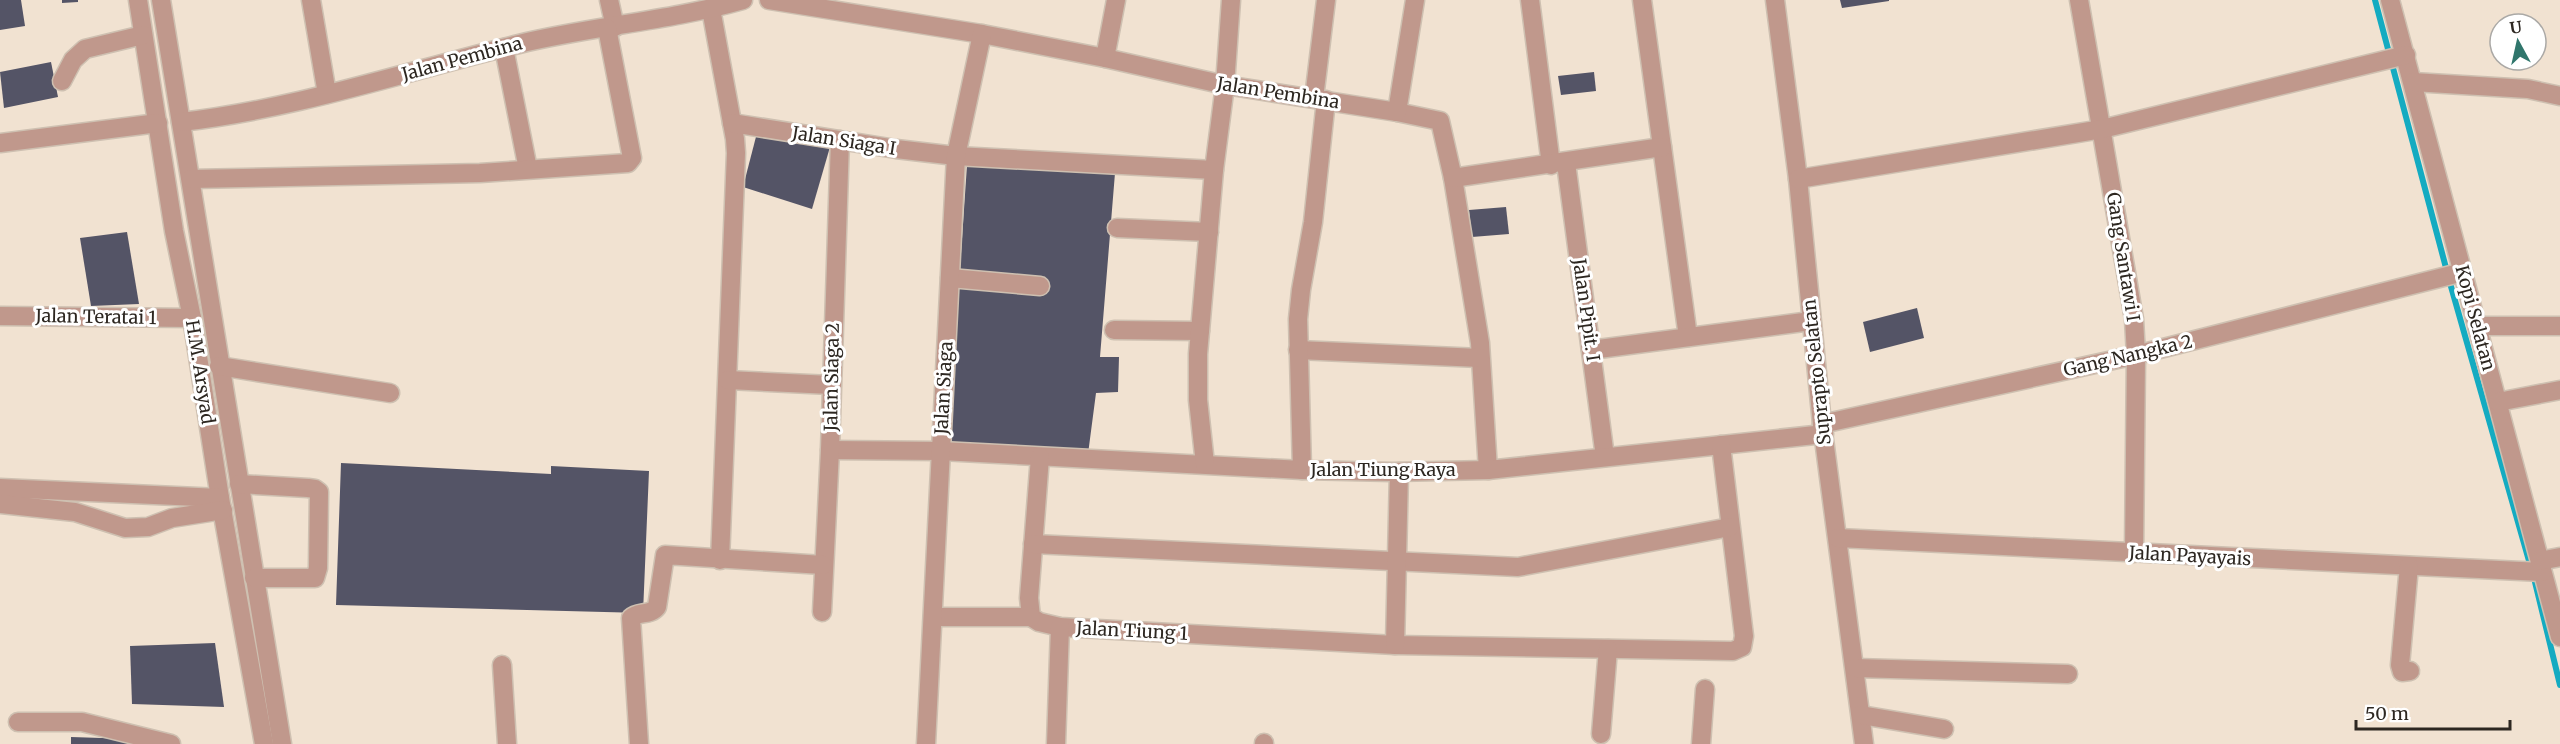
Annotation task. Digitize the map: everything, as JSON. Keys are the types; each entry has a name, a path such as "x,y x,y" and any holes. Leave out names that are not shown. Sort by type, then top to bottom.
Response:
{"street":[{"name":"H.M. Arsyad","path":"138,0 174,231 192,318 221,504 264,744"},
{"name":"H.M. Arsyad","path":"161,0 282,744"},
{"path":"311,0 327,94"},
{"path":"191,179 480,173 631,162 609,0"},
{"name":"Jalan Pembina","path":"181,122 221,117 327,94 562,34 611,28 711,9 743,0"},
{"name":"Jalan Pembina","path":"769,0 856,7 1225,85 1320,99 1440,121 1453,178 1480,358 1488,470"},
{"path":"1105,58 1116,0"},
{"path":"1205,464 1197,379 1231,0"},
{"path":"1302,470 1298,350 1301,290 1313,222 1326,0"},
{"path":"1397,112 1415,0"},
{"name":"Jalan Pipit. I","path":"1530,0 1591,350 1605,457"},
{"path":"1642,0 1688,337"},
{"name":"Suprapto Selatan","path":"1775,0 1798,179 1823,429 1864,744"},
{"name":"Gang Santawi I","path":"2079,0 2129,282 2136,356 2134,554"},
{"name":"Kopi Selatan","path":"2390,0 2395,58 2413,82 2457,273 2478,326 2498,402 2535,569 2560,637"},
{"path":"711,9 732,123 735,153 720,560"},
{"name":"Jalan Siaga","path":"926,744 956,156 982,34"},
{"path":"62,81 73,60 85,49 143,36"},
{"path":"504,48 528,169"},
{"path":"1798,179 2102,129 2395,58"},
{"path":"2413,82 2528,89 2560,96"},
{"path":"0,144 158,123"},
{"name":"Jalan Siaga I","path":"732,123 956,156 1214,170"},
{"name":"Jalan Siaga 2","path":"822,612 830,450 840,140"},
{"path":"1453,178 1662,147"},
{"path":"174,231 199,226"},
{"path":"1117,228 1209,232"},
{"name":"Gang Nangka 2","path":"1823,429 2136,356 2457,273"},
{"path":"950,278 1040,286"},
{"name":"Jalan Teratai 1","path":"0,316 192,318"},
{"path":"1591,350 1811,321"},
{"path":"2478,326 2560,326"},
{"path":"1114,330 1200,331"},
{"path":"1298,350 1480,358"},
{"path":"219,366 390,393"},
{"path":"728,380 831,386"},
{"path":"2498,402 2560,390"},
{"name":"Jalan Tiung Raya","path":"830,450 941,451 1302,470 1399,472 1488,470 1721,445 1823,429"},
{"path":"1033,544 1395,563 1518,567 1536,565 1730,527 1721,445"},
{"path":"1031,617 1029,598 1040,456"},
{"path":"1395,645 1395,563 1399,472"},
{"path":"239,484 308,488 319,492 318,568 315,578 254,578"},
{"path":"0,488 221,504"},
{"path":"0,504 75,512 125,528 148,527 221,504"},
{"name":"Jalan Tiung 1","path":"933,617 1031,617 1039,622 1060,627 1395,645 1733,651 1742,647 1744,636 1730,527"},
{"name":"Jalan Payayais","path":"1838,538 2409,566 2535,569 2560,557"},
{"path":"639,744 631,618 634,615 650,613 657,607 664,555 823,565"},
{"path":"2409,566 2400,665 2402,672 2410,671"},
{"path":"1056,744 1060,627"},
{"path":"1601,734 1608,649"},
{"path":"502,665 507,744"},
{"path":"1855,668 2068,674"},
{"path":"1701,744 1705,689"},
{"path":"1861,715 1944,729"},
{"path":"18,722 82,722 171,744"}],"building":[{"path":"0,0 21,0 25,26 0,30"},
{"path":"62,0 78,0 78,2 62,3"},
{"path":"1840,0 1889,0 1889,1 1842,8"},
{"path":"51,62 58,97 4,108 0,72"},
{"path":"1594,72 1596,91 1561,95 1558,76"},
{"path":"758,129 830,147 812,209 743,187"},
{"path":"967,165 1115,173 1100,357 1119,357 1118,392 1096,393 1088,454 948,446"},
{"path":"1506,207 1509,234 1472,237 1469,210"},
{"path":"127,232 139,304 91,306 80,238"},
{"path":"1917,308 1924,338 1870,352 1863,322"},
{"path":"341,463 551,474 551,466 649,471 643,613 336,605"},
{"path":"215,643 224,707 132,704 130,646"},
{"path":"71,737 132,739 132,744 71,744"}],"waterway":[{"path":"2375,0 2450,283 2535,582 2560,685"}]}
